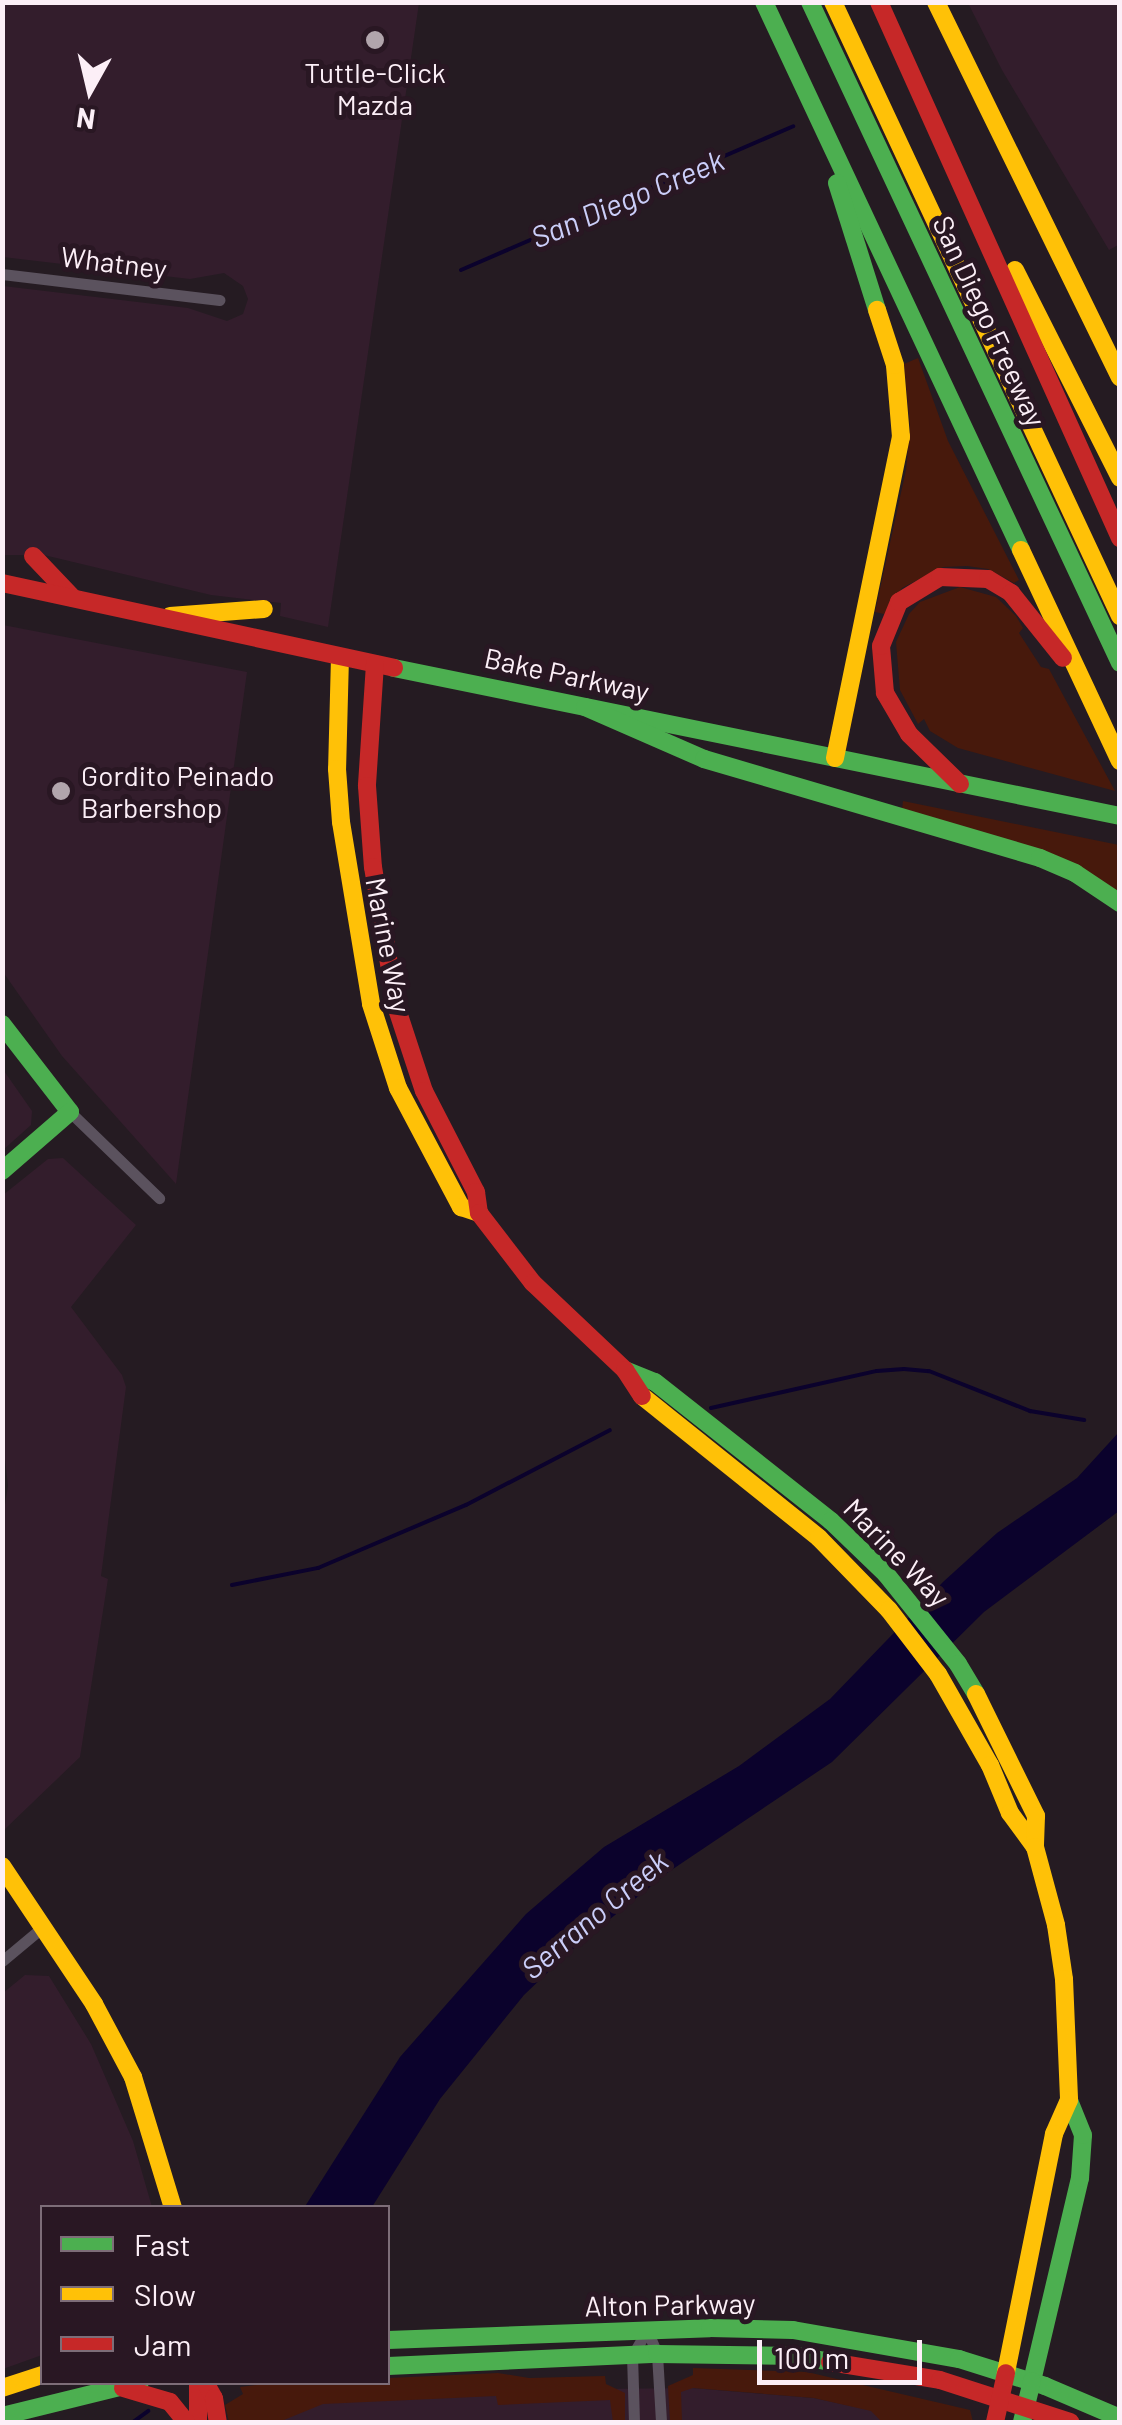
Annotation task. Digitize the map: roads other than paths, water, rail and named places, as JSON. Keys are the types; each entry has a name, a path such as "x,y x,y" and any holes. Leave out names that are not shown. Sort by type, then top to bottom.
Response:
{"main road":[{"path":"764,2 1120,761"},
{"name":"San Diego Freeway","path":"810,2 1120,663"},
{"path":"836,2 1120,583"},
{"path":"836,2 1120,616"},
{"path":"880,2 1120,538"},
{"name":"San Diego Freeway","path":"880,2 1120,478"},
{"path":"936,2 1120,377"},
{"path":"822,127 856,254 895,365 900,437 835,758"},
{"path":"33,556 73,598"},
{"path":"960,784 900,722 885,694 880,664 884,631 899,602 912,591 927,582 958,574 998,584 1019,602 1088,689"},
{"name":"Bake Parkway","path":"2,583 340,657 1120,816"},
{"path":"151,617 264,610"},
{"name":"Marine Way","path":"340,657 340,822 371,1004 406,1103 462,1207 479,1213"},
{"name":"Marine Way","path":"374,664 368,738 373,868 396,1006 424,1091 476,1192 479,1213 533,1283 625,1370 642,1396 818,1538 889,1610 938,1674 990,1765 1010,1814 1036,1847 1056,1926 1064,1979 1068,2100 1083,2135 1080,2178 1024,2414"},
{"path":"585,707 704,758 1040,858 1075,874 1120,903"},
{"path":"2,1024 70,1112 2,1171"},
{"path":"2,1866 44,1926 133,2076 172,2205"},
{"name":"Marine Way","path":"994,2422 1054,2134 1068,2100"},
{"name":"Alton Parkway","path":"390,2340 759,2328 832,2334 906,2346 1006,2372 1120,2418"},
{"name":"Alton Parkway","path":"390,2366 658,2354 756,2354 847,2362 1002,2398 1024,2414 1070,2422"},
{"path":"2,2388 40,2377"},
{"path":"2,2416 126,2385"},
{"path":"198,2422 202,2385"},
{"path":"204,2385 214,2398 218,2422"},
{"path":"117,2387 170,2402 186,2422"}],"street":[{"name":"Whatney","path":"2,274 220,300"},
{"path":"70,1112 159,1198"},
{"path":"2,1961 44,1926"},
{"path":"647,2330 658,2354 661,2422"},
{"path":"634,2422 632,2356 647,2330"},
{"path":"634,2407 660,2406"}],"water":[{"path":"1119,1432 1119,1511 984,1612 832,1762 667,1873 568,1953 524,1995 440,2099 373,2205 306,2205 400,2057 526,1914 604,1847 739,1766 830,1699 943,1582 997,1533 1077,1478"}],"waterway":[{"name":"San Diego Creek","path":"461,270 793,126"},
{"path":"711,1408 877,1371 904,1369 929,1371 1030,1411 1084,1420"},
{"path":"232,1585 318,1568 466,1505 610,1430"},
{"name":"Serrano Creek","path":"133,2422 148,2411"}],"place":[{"name":"Tuttle-Click Mazda","path":"375,40"},
{"name":"Gordito Peinado Barbershop","path":"61,791"}]}
